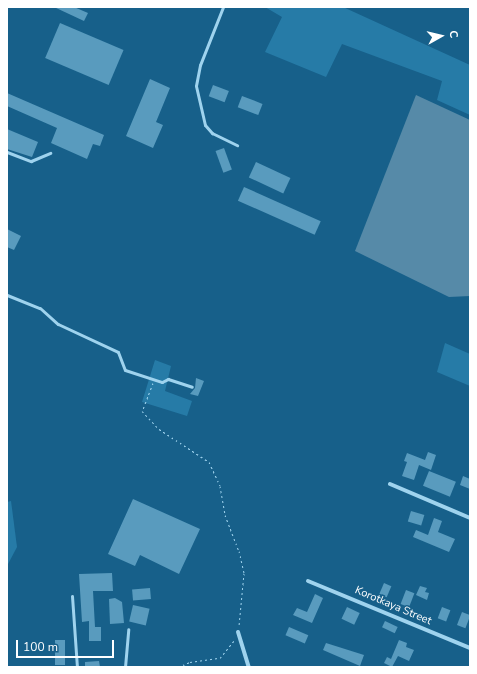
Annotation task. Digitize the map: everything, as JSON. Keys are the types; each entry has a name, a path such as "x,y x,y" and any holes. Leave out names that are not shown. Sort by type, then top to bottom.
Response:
{"street":[{"path":"390,484 470,518"},
{"name":"Korotkaya Street","path":"308,581 470,648"},
{"path":"238,632 249,667"}],"lane":[{"path":"222,7 200,65 196,86 205,125 212,133 237,145"},
{"path":"7,152 31,161 50,153"},
{"path":"7,295 40,308 58,324 118,352 125,370 162,382 168,379 192,387"},
{"path":"72,596 77,667"},
{"path":"125,667 128,629"}],"path":[{"path":"154,379 142,411 159,429 209,462 220,486 225,515 239,551 244,573 238,632 233,644 220,658 190,662 178,667"}],"shaded area":[{"path":"265,7 343,7 470,65 470,115 437,100 442,81 342,44 326,77 265,52 282,17"},
{"path":"416,95 470,120 470,296 449,297 355,251"},
{"path":"445,343 470,354 470,386 437,372"},
{"path":"155,360 171,366 165,391 192,401 187,416 142,402"},
{"path":"11,501 17,547 7,566 7,502"}],"building":[{"path":"54,7 74,7 88,13 84,21"},
{"path":"60,23 124,50 109,85 45,58"},
{"path":"150,79 170,88 156,122 163,125 153,148 126,136"},
{"path":"213,85 229,91 225,102 209,96"},
{"path":"7,93 104,135 100,146 93,144 87,159 51,143 57,128 7,106"},
{"path":"242,96 263,104 258,115 238,107"},
{"path":"7,129 38,142 32,157 7,149"},
{"path":"224,148 232,170 223,173 216,151"},
{"path":"256,162 290,178 283,193 249,177"},
{"path":"244,187 321,221 315,235 238,201"},
{"path":"7,229 21,236 14,250 7,247"},
{"path":"196,378 204,381 198,396 190,394 195,388"},
{"path":"428,452 436,455 431,470 419,465 414,480 402,476 407,462 404,461 407,453 425,460"},
{"path":"429,471 456,482 450,497 423,486"},
{"path":"463,476 470,479 470,489 460,485"},
{"path":"133,499 200,529 179,574 140,555 135,566 108,554"},
{"path":"411,511 424,515 421,526 408,522"},
{"path":"434,518 442,521 438,532 455,539 449,552 413,537 416,530 428,535"},
{"path":"112,573 113,591 93,591 95,627 101,627 101,641 89,641 89,621 82,622 79,574"},
{"path":"384,583 391,586 387,597 379,594"},
{"path":"420,586 427,588 425,592 429,593 427,600 416,595"},
{"path":"150,588 151,599 133,601 132,590"},
{"path":"406,590 414,593 409,607 401,604"},
{"path":"315,594 323,598 312,623 293,615 297,608 307,612"},
{"path":"115,598 122,602 124,623 110,624 109,599"},
{"path":"133,605 150,609 146,625 129,622"},
{"path":"347,607 360,613 354,625 342,619"},
{"path":"442,607 450,610 446,621 438,618"},
{"path":"462,612 470,615 465,628 457,625"},
{"path":"385,621 398,627 395,633 382,627"},
{"path":"289,627 308,635 305,643 285,635"},
{"path":"55,640 65,640 65,665 55,665"},
{"path":"399,640 407,643 406,647 414,650 409,661 398,656 392,667 384,663 387,657 391,659"},
{"path":"326,643 364,655 360,666 323,650"},
{"path":"99,661 100,667 85,667 85,662"}]}
